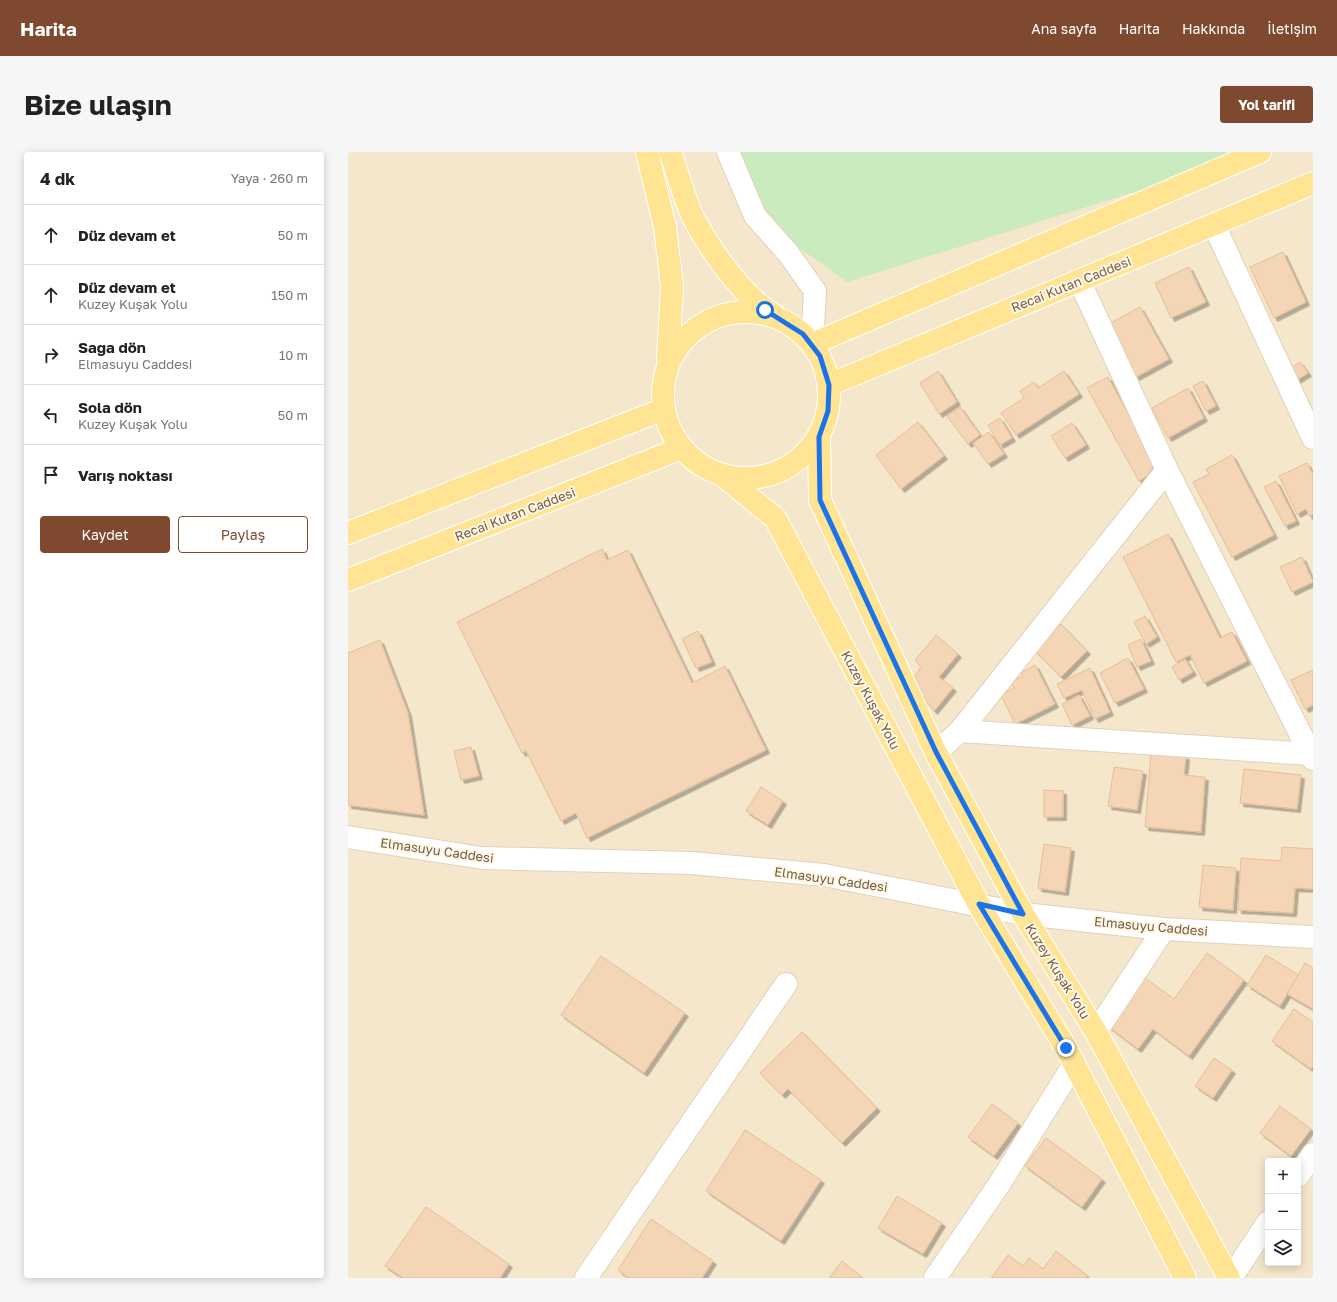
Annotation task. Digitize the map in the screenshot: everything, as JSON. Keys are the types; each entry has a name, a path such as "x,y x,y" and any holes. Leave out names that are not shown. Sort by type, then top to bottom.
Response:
{"main road":[{"path":"647,152 664,227 672,286 668,362 662,390 665,418 677,443 697,463 722,476 750,479 777,473 801,458 819,437 828,411 829,385 820,356 803,334 780,318 765,310 734,280 695,221 670,152"},
{"path":"812,344 1260,152"},
{"name":"Recai Kutan Caddesi","path":"829,385 1313,184"},
{"path":"668,362 682,340 702,322 727,313 754,311 780,318"},
{"path":"348,533 664,408"},
{"name":"Kuzey Kuşak Yolu","path":"819,437 820,500 936,752 1023,914 1096,1032 1230,1278"},
{"name":"Recai Kutan Caddesi","path":"348,580 682,448"},
{"name":"Kuzey Kuşak Yolu","path":"722,476 775,518 979,904 1074,1064 1185,1278"}],"street":[{"path":"728,152 755,216 788,253 815,291 812,344"},
{"path":"1214,226 1313,438"},
{"path":"1079,280 1167,470 1312,756"},
{"path":"936,752 960,731 1167,470"},
{"path":"960,731 1312,756"},
{"name":"Elmasuyu Caddesi","path":"348,836 482,858 691,863 824,875 979,904 1023,914 1164,929 1313,937"},
{"path":"1096,1032 1164,929"},
{"path":"586,1278 786,984"},
{"path":"935,1278 1000,1183 1074,1064"},
{"path":"1301,1172 1313,1154"},
{"path":"1230,1278 1265,1226"}],"shaded area":[{"path":"348,152 1313,152 1313,1278 348,1278"}],"green space":[{"path":"739,152 1254,152 1256,154 847,282 755,216"}],"building":[{"path":"1283,252 1306,302 1274,318 1250,267"},
{"path":"1189,267 1206,302 1171,318 1155,283"},
{"path":"1140,307 1169,359 1136,377 1107,325"},
{"path":"1300,362 1308,373 1297,380 1289,369"},
{"path":"938,371 957,402 939,414 920,383"},
{"path":"1064,371 1079,394 1016,435 1001,413 1024,398 1020,391 1034,382 1038,388"},
{"path":"1108,377 1155,463 1148,475 1139,481 1087,388"},
{"path":"1203,381 1216,406 1206,411 1193,386"},
{"path":"1188,388 1204,418 1168,438 1152,408"},
{"path":"960,407 980,435 968,444 947,416"},
{"path":"1000,418 1012,438 1000,445 988,425"},
{"path":"918,422 944,456 901,489 876,455"},
{"path":"1072,423 1086,445 1065,458 1051,436"},
{"path":"989,432 1004,454 988,464 973,443"},
{"path":"1232,455 1274,535 1232,557 1193,482 1209,474 1206,469"},
{"path":"1307,463 1313,475 1313,514 1309,516 1306,509 1297,514 1279,476"},
{"path":"1276,481 1296,521 1285,526 1264,487"},
{"path":"1168,534 1220,638 1232,632 1247,661 1204,683 1190,655 1176,662 1123,557"},
{"path":"602,549 607,560 628,550 692,683 725,666 766,750 587,838 576,813 561,821 526,751 522,753 457,622"},
{"path":"1302,557 1313,582 1292,592 1280,567"},
{"path":"1145,616 1157,637 1146,644 1134,622"},
{"path":"1061,624 1087,651 1061,677 1034,650"},
{"path":"698,631 712,662 696,668 682,639"},
{"path":"936,635 958,654 939,677 953,688 934,711 911,682 921,667 915,660"},
{"path":"1141,639 1151,661 1137,667 1128,645"},
{"path":"380,640 408,713 424,815 348,805 348,653"},
{"path":"1128,658 1144,689 1115,703 1100,673"},
{"path":"1185,659 1193,672 1179,680 1172,667"},
{"path":"1035,665 1055,704 1015,724 1001,695 1014,688 1011,682 1023,676 1021,673"},
{"path":"1090,668 1110,712 1095,719 1082,690 1064,698 1057,684"},
{"path":"1313,670 1313,705 1305,709 1291,680"},
{"path":"1079,695 1090,716 1072,725 1062,704"},
{"path":"471,747 479,776 461,780 454,751"},
{"path":"1151,753 1186,756 1184,775 1205,777 1201,832 1145,827"},
{"path":"1114,767 1143,771 1137,810 1108,806"},
{"path":"1244,769 1301,775 1297,809 1240,803"},
{"path":"761,787 783,801 768,825 746,811"},
{"path":"1044,790 1063,791 1063,817 1044,817"},
{"path":"1044,844 1071,848 1065,892 1038,888"},
{"path":"1282,847 1313,849 1313,889 1295,888 1293,913 1238,910 1241,858 1281,861"},
{"path":"1203,865 1236,868 1233,910 1199,907"},
{"path":"1207,953 1244,980 1189,1056 1153,1029 1138,1049 1109,1027 1145,978 1174,999"},
{"path":"1266,955 1299,975 1280,1006 1247,985"},
{"path":"601,956 685,1013 644,1073 561,1015"},
{"path":"1305,963 1313,968 1313,1009 1287,994"},
{"path":"1294,1009 1313,1022 1313,1066 1311,1069 1272,1041"},
{"path":"802,1032 877,1108 842,1143 788,1089 782,1095 760,1073"},
{"path":"1214,1058 1232,1070 1213,1098 1195,1086"},
{"path":"992,1104 1018,1123 994,1156 968,1137"},
{"path":"1280,1106 1311,1129 1291,1156 1260,1133"},
{"path":"745,1130 821,1180 781,1241 706,1191"},
{"path":"1046,1138 1102,1179 1082,1207 1025,1166"},
{"path":"897,1196 942,1223 923,1254 878,1228"},
{"path":"426,1207 509,1264 500,1278 403,1278 385,1266"},
{"path":"651,1219 713,1261 702,1278 629,1278 618,1270"},
{"path":"1056,1251 1088,1276 1086,1278 991,1278 1008,1255 1023,1266 1029,1258 1043,1269"},
{"path":"842,1261 863,1278 829,1278"}],"route":[{"path":"765,310 780,318 803,334 820,356 829,382 828,411 819,437 820,500 936,752 1023,914 979,904 1066,1048"}]}
